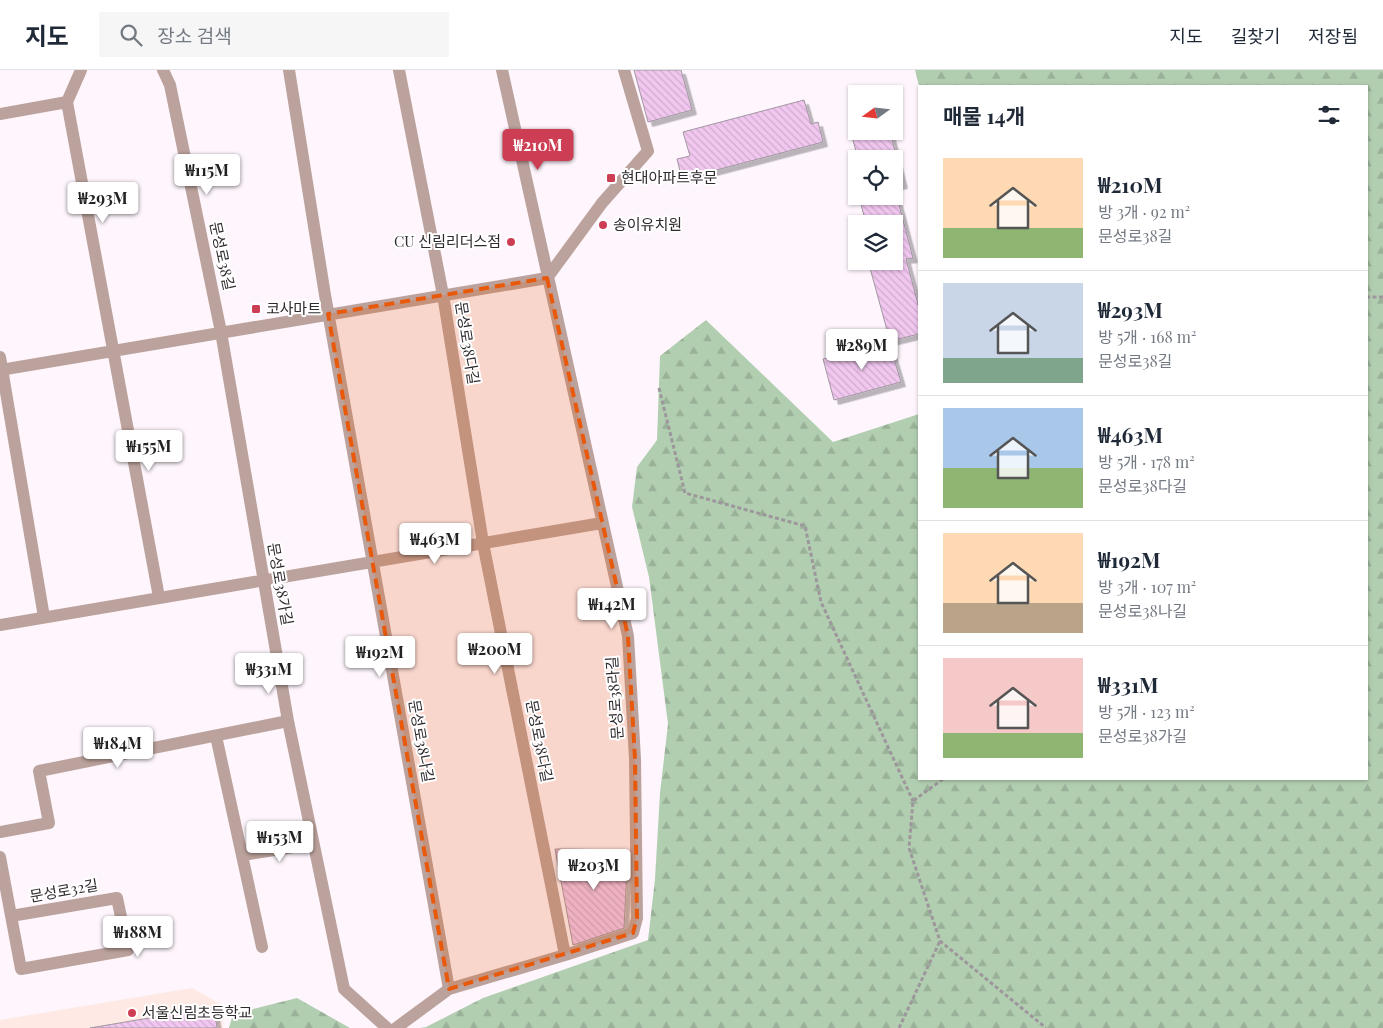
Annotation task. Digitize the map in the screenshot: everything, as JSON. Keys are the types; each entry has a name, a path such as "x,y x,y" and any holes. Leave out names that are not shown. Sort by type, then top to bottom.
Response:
{"street":[{"path":"81,70 67,102 159,597"},
{"name":"문성로38길","path":"163,70 170,85 221,332"},
{"path":"289,70 328,314"},
{"path":"399,70 443,295"},
{"path":"502,70 547,278"},
{"path":"44,617 1,366 113,351 547,278 602,203 648,151 624,70"},
{"path":"0,114 67,102"},
{"name":"문성로38라길","path":"547,278 628,636 635,759 637,918 633,932 565,955"},
{"name":"문성로38다길","path":"443,295 483,543 565,955"},
{"name":"문성로38나길","path":"328,314 450,989"},
{"name":"문성로38가길","path":"221,332 288,721 344,989 387,1028"},
{"path":"0,624 602,523"},
{"path":"0,832 49,823 39,771 288,721"},
{"path":"216,736 262,947"},
{"path":"242,855 313,844"},
{"name":"문성로32길","path":"0,857 11,916 21,969 128,950 117,898 11,916"},
{"path":"396,1028 450,989 565,955"}],"path":[{"path":"1368,297 1383,297"},
{"path":"659,388 686,493 805,526 821,602 913,801 910,848 940,941 1046,1028"},
{"path":"913,801 942,780"},
{"path":"899,1028 940,941"}],"highlighted area":[{"path":"547,278 628,636 635,759 637,918 633,933 449,989 328,314"}],"shaded area":[{"name":"서울신림초등학교","path":"192,988 224,1006 223,1028 0,1028 0,1020"}],"green space":[{"path":"915,70 1383,70 1383,1028 420,1028 426,1027 483,998 648,940 655,879 660,793 668,724 649,577 632,507 637,467 657,440 660,356 706,320 833,442 918,414 918,780 1368,780 1368,85 919,85"},
{"path":"297,998 350,1028 229,1028 233,1014"}],"building":[{"path":"634,70 681,70 692,110 648,122"},
{"path":"804,100 811,124 818,122 823,142 682,179 677,159 690,156 683,132"},
{"path":"853,140 892,140 895,150 856,150"},
{"path":"861,205 899,205 902,215 864,215"},
{"path":"903,220 913,258 906,259 918,304 918,334 890,341 871,270 903,270"},
{"path":"889,342 901,382 834,400 823,359"},
{"path":"555,849 628,850 624,928 573,945"},
{"path":"214,1007 217,1028 90,1028"}],"place":[{"name":"현대아파트후문","path":"611,178"},
{"name":"송이유치원","path":"603,225"},
{"name":"CU 신림리더스점","path":"511,242"},
{"name":"코사마트","path":"256,309"},
{"name":"서울신림초등학교","path":"132,1013"}]}
